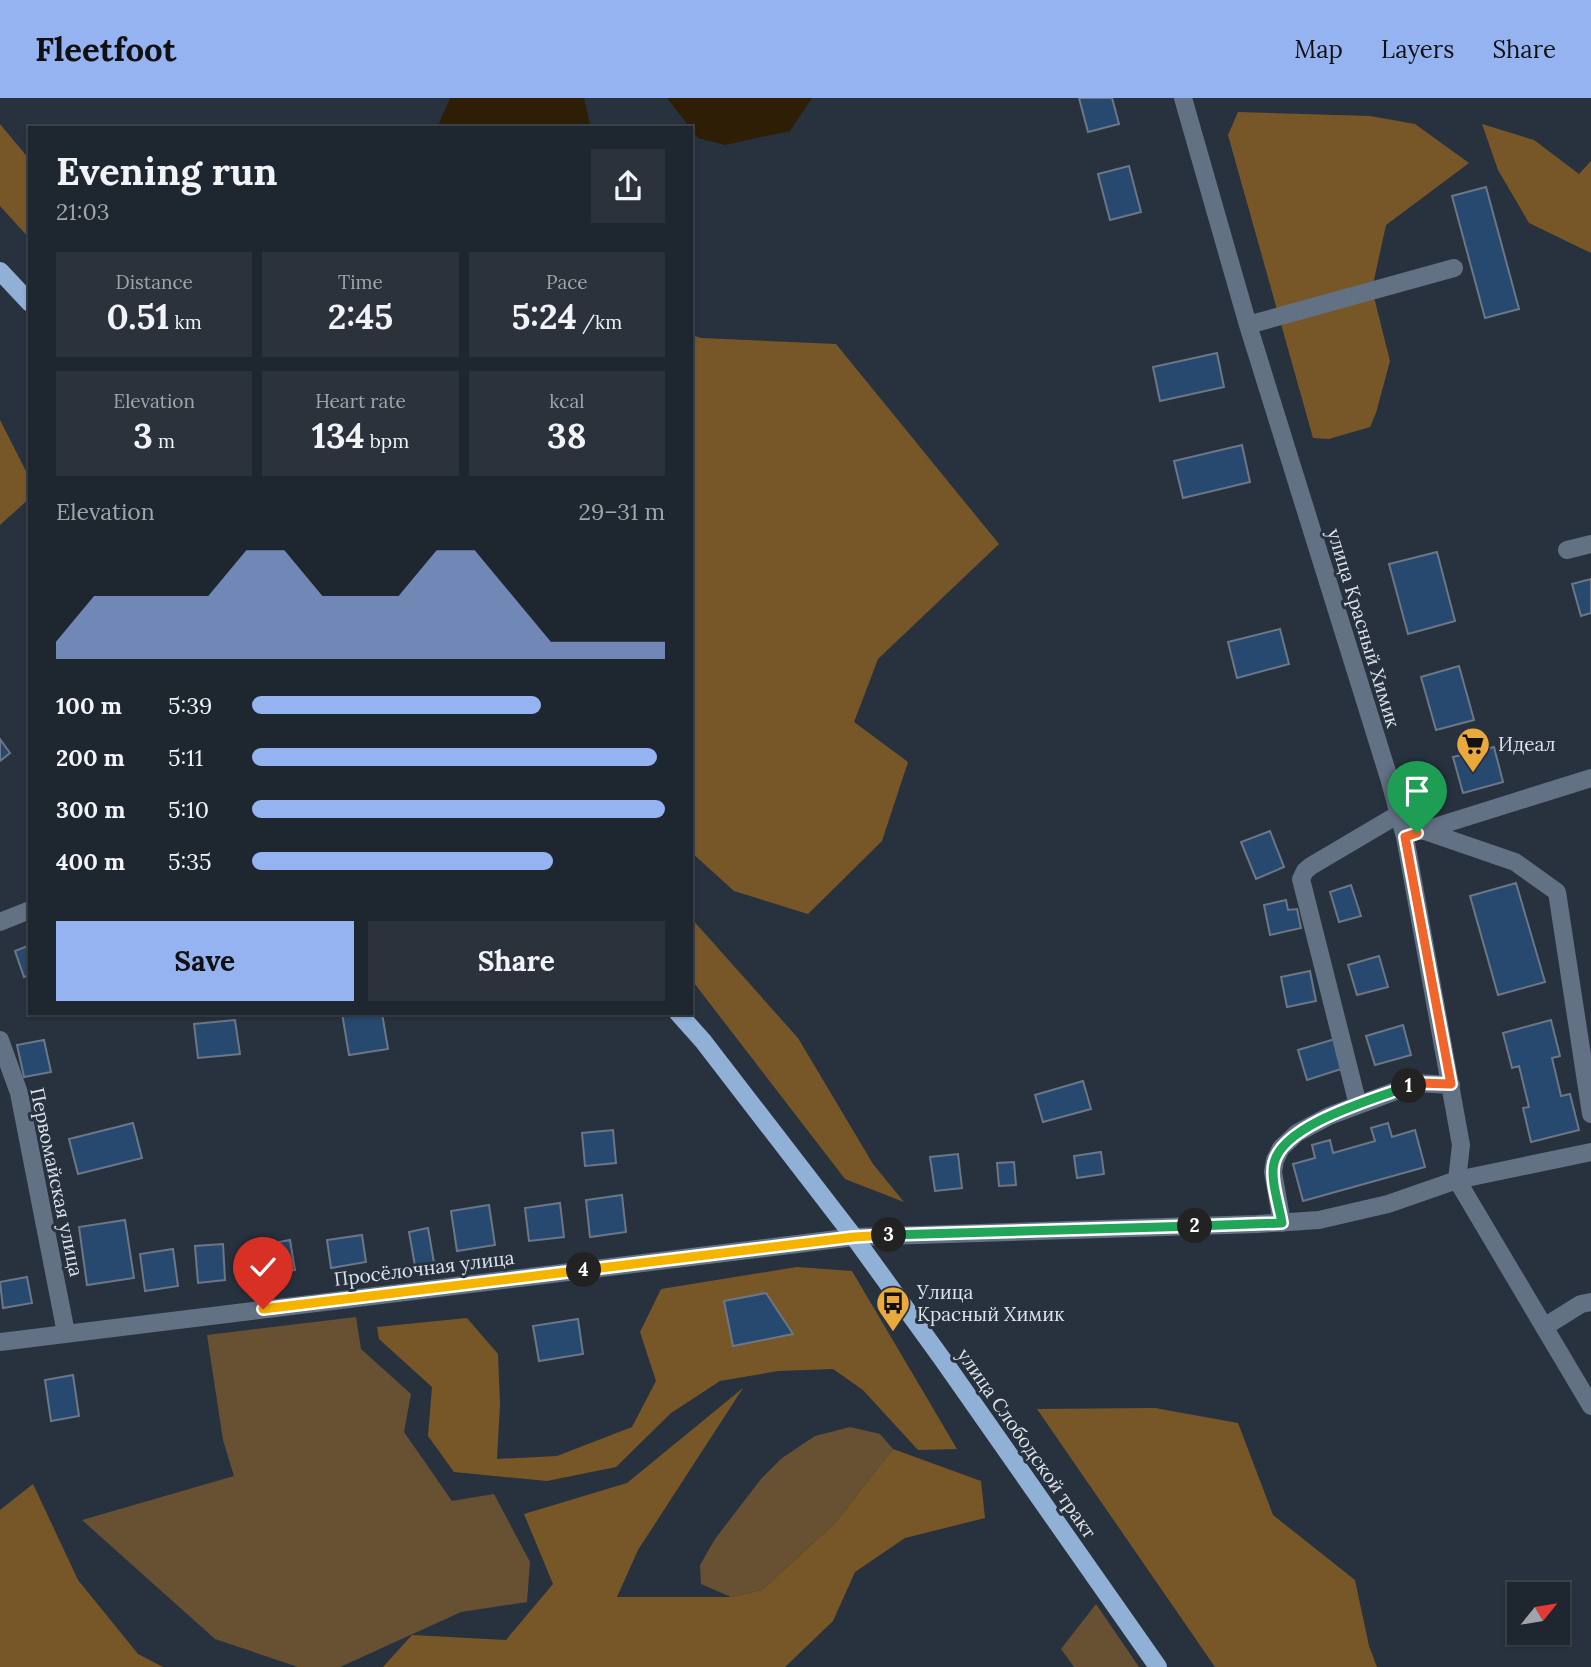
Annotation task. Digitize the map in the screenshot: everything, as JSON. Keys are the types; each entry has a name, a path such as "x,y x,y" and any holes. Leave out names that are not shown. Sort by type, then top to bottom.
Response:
{"main road":[{"path":"0,271 28,301"},
{"name":"улица Слободской тракт","path":"680,1015 703,1041 854,1237 1158,1667"}],"street":[{"name":"улица Красный Химик","path":"1183,98 1248,325 1405,837 1461,1145 1457,1180"},
{"path":"1248,325 1454,268"},
{"path":"1567,550 1591,544"},
{"path":"1405,837 1591,778"},
{"path":"1359,1105 1301,884 1302,875 1311,866 1399,814"},
{"path":"1425,831 1515,862 1557,892 1591,1114"},
{"path":"0,922 28,911"},
{"name":"Первомайская улица","path":"0,1040 19,1093 66,1334"},
{"path":"1282,1223 1273,1172 1275,1160 1280,1148 1297,1133 1329,1116 1417,1083 1451,1084"},
{"name":"Просёлочная улица","path":"0,1342 854,1237 1319,1220 1388,1204 1457,1180 1591,1152"},
{"path":"1457,1180 1591,1406"},
{"path":"1544,1327 1581,1304 1591,1302"}],"shaded area":[{"path":"450,98 584,98 591,126 438,126"},
{"path":"667,98 812,98 790,131 725,145 698,138 693,132 693,126 689,126"},
{"path":"1238,112 1370,116 1415,124 1469,163 1386,225 1372,289 1390,361 1370,427 1329,439 1313,438 1228,135"},
{"path":"0,124 28,158 28,237 0,206"},
{"path":"1482,124 1534,140 1579,174 1591,161 1591,253 1529,223 1498,170"},
{"path":"693,336 836,344 999,544 878,659 854,722 908,762 882,841 808,914 734,891 693,854"},
{"path":"0,420 28,475 28,500 0,525"},
{"path":"693,920 798,1038 873,1164 904,1202 845,1179 693,982"},
{"path":"797,1267 852,1271 957,1449 918,1450 863,1390 833,1369 778,1371 720,1381 671,1413 616,1467 547,1481 454,1472 428,1436 432,1387 379,1339 377,1327 467,1318 498,1354 500,1404 497,1459 557,1456 632,1427 656,1381 640,1332 661,1289"},
{"path":"356,1317 361,1349 411,1394 404,1432 452,1501 494,1494 530,1562 527,1602 461,1612 340,1667 298,1667 215,1639 82,1520 234,1476 223,1440 207,1335"},
{"path":"743,1388 638,1550 617,1597 731,1597 762,1590 835,1523 893,1449 981,1481 985,1518 905,1538 855,1572 833,1621 785,1667 383,1667 412,1635 506,1640 553,1584 524,1514 627,1483"},
{"path":"1155,1408 1238,1423 1273,1515 1355,1580 1369,1646 1377,1667 1215,1667 1037,1409"},
{"path":"850,1427 880,1434 893,1449 835,1523 762,1590 731,1597 701,1584 700,1565 715,1539 761,1479 782,1458 815,1436"},
{"path":"33,1484 78,1580 138,1654 163,1667 0,1667 0,1510"},
{"path":"1096,1604 1139,1667 1074,1667 1061,1649"}],"building":[{"path":"1079,98 1112,98 1119,124 1088,132"},
{"path":"1129,166 1141,212 1110,220 1098,174"},
{"path":"1486,187 1519,309 1485,318 1452,196"},
{"path":"1217,353 1224,387 1160,401 1153,367"},
{"path":"1242,445 1250,482 1183,498 1174,461"},
{"path":"1437,552 1455,621 1408,634 1389,564"},
{"path":"1591,579 1591,613 1581,616 1572,584"},
{"path":"1280,629 1289,664 1237,678 1228,642"},
{"path":"1459,666 1474,720 1436,730 1421,677"},
{"path":"0,739 10,753 0,761"},
{"path":"1494,747 1503,782 1463,793 1453,757"},
{"path":"1270,831 1284,867 1256,879 1241,842"},
{"path":"1516,883 1545,982 1498,995 1470,896"},
{"path":"1351,885 1361,916 1339,922 1330,892"},
{"path":"1286,900 1288,910 1297,909 1301,928 1270,935 1264,905"},
{"path":"28,946 28,976 24,977 15,951"},
{"path":"1379,956 1388,987 1357,995 1348,965"},
{"path":"1310,971 1316,1001 1287,1007 1281,977"},
{"path":"342,1015 382,1015 388,1049 349,1055"},
{"path":"235,1020 240,1054 198,1058 194,1024"},
{"path":"1551,1020 1560,1056 1552,1058 1561,1096 1570,1094 1579,1130 1531,1142 1523,1108 1529,1107 1519,1066 1512,1068 1503,1033"},
{"path":"1403,1025 1411,1055 1375,1065 1366,1036"},
{"path":"1335,1039 1344,1068 1307,1080 1298,1050"},
{"path":"44,1040 51,1072 24,1077 17,1045"},
{"path":"1083,1081 1091,1109 1043,1122 1035,1095"},
{"path":"133,1123 142,1158 78,1174 69,1139"},
{"path":"1388,1123 1392,1137 1415,1130 1425,1167 1303,1201 1293,1164 1315,1158 1312,1145 1330,1140 1333,1153 1375,1141 1371,1128"},
{"path":"613,1130 616,1163 585,1166 582,1133"},
{"path":"1101,1152 1104,1174 1077,1178 1074,1156"},
{"path":"958,1154 962,1188 935,1191 930,1157"},
{"path":"1014,1162 1016,1185 999,1186 997,1163"},
{"path":"622,1195 626,1232 590,1237 586,1200"},
{"path":"560,1203 564,1237 529,1241 525,1208"},
{"path":"489,1205 495,1245 457,1251 451,1211"},
{"path":"125,1220 134,1278 87,1285 79,1227"},
{"path":"428,1228 434,1263 415,1266 409,1232"},
{"path":"362,1235 366,1262 331,1268 327,1240"},
{"path":"290,1240 295,1270 268,1275 263,1245"},
{"path":"223,1244 225,1280 198,1283 195,1246"},
{"path":"173,1249 178,1286 145,1291 140,1254"},
{"path":"27,1277 32,1303 3,1308 0,1282"},
{"path":"766,1293 793,1334 733,1346 724,1301"},
{"path":"578,1319 583,1354 539,1361 533,1326"},
{"path":"73,1375 79,1416 51,1421 45,1380"}],"place":[{"name":"Идеал","path":"1473,774"},
{"name":"Улица Красный Химик","path":"893,1333"}],"route":[{"path":"263,1309 854,1237 1282,1223 1273,1172 1275,1160 1280,1148 1297,1133 1329,1116 1417,1083 1451,1084 1405,837 1417,833"}]}
